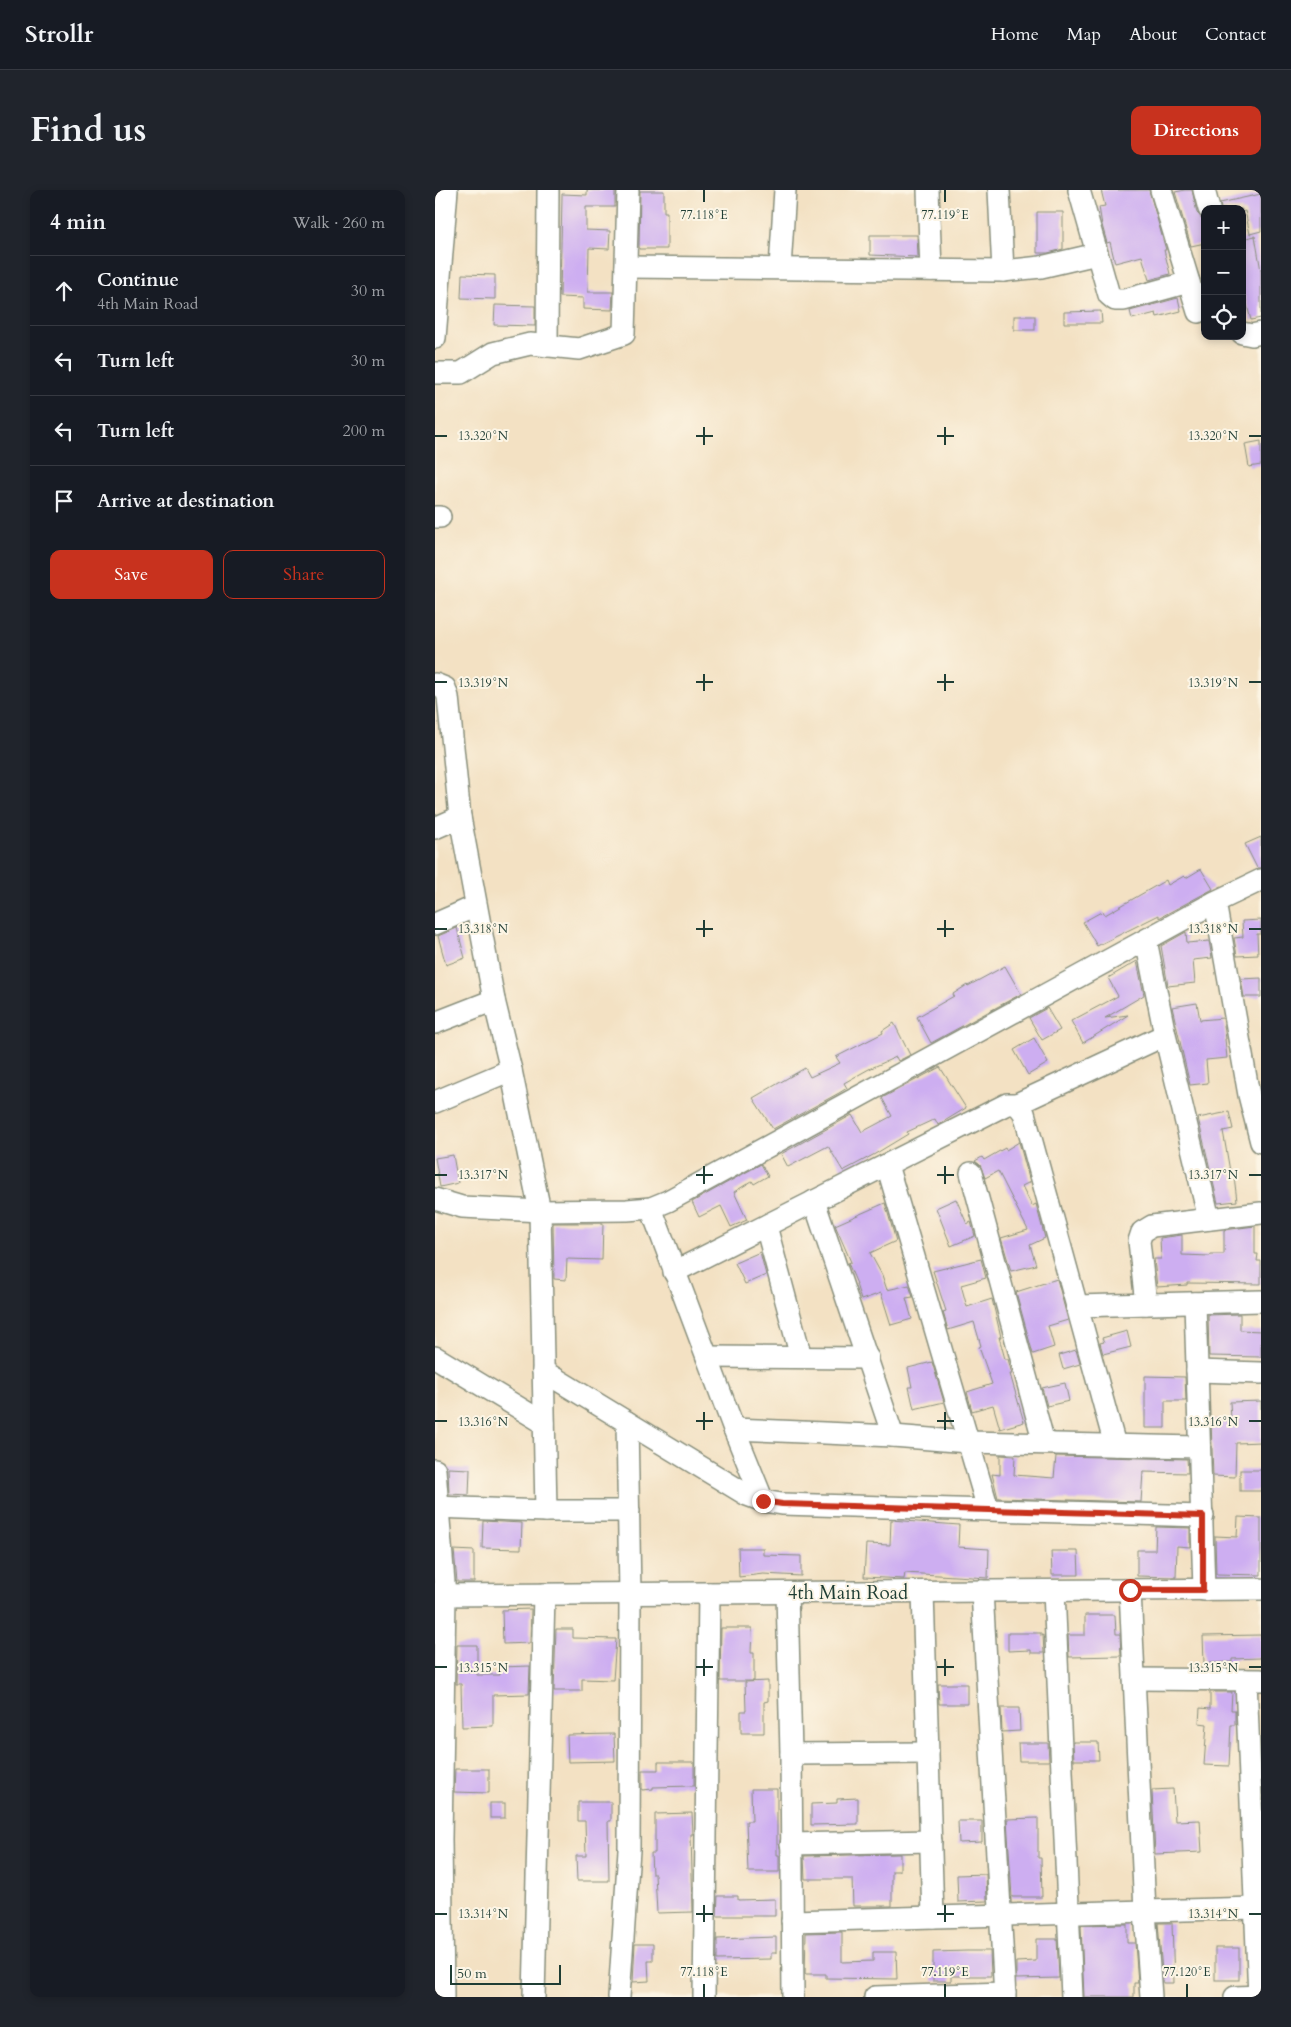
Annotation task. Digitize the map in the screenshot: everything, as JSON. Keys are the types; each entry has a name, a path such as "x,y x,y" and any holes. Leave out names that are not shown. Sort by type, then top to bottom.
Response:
{"street":[{"path":"435,338 437,274 447,190"},
{"path":"547,346 548,190"},
{"path":"435,373 461,374 493,353 530,344 579,349 624,334 628,190"},
{"path":"780,268 785,190"},
{"path":"928,190 931,270"},
{"path":"999,190 1003,271"},
{"path":"1079,190 1109,295 1115,300 1124,300 1189,282"},
{"path":"1161,190 1199,312"},
{"path":"1205,190 1208,205"},
{"path":"626,267 1003,271 1041,267 1097,254"},
{"path":"1246,334 1261,334"},
{"path":"435,684 445,688 448,697 444,752 460,817 495,1000 540,1211 546,1511"},
{"path":"435,828 460,817"},
{"path":"435,1199 462,1207 540,1211 651,1208 668,1201 1215,902 1261,880"},
{"path":"1215,902 1249,1095 1261,1142"},
{"path":"435,924 476,906"},
{"path":"1146,940 1165,1035 1209,1219"},
{"path":"435,1023 495,1000"},
{"path":"674,1272 1007,1104 1017,1104 1165,1035"},
{"path":"435,1102 511,1070"},
{"path":"1017,1104 1024,1113 1115,1445"},
{"path":"887,1165 988,1509"},
{"path":"971,1173 1044,1443"},
{"path":"815,1202 893,1436"},
{"path":"651,1208 763,1501"},
{"path":"1146,1304 1139,1241 1141,1232 1152,1226 1261,1213"},
{"path":"765,1226 801,1357"},
{"path":"1077,1306 1261,1301"},
{"path":"1195,1303 1198,1447 1203,1516 1203,1590"},
{"path":"435,1357 544,1423"},
{"path":"707,1357 868,1358"},
{"path":"543,1371 747,1495 763,1501 782,1504 1203,1516"},
{"path":"1197,1371 1261,1373"},
{"path":"619,1997 629,1850 630,1594 627,1422"},
{"path":"734,1428 893,1436 968,1442 1198,1447"},
{"path":"435,1470 440,1595 438,1921 443,1997"},
{"path":"437,1507 546,1511 629,1511"},
{"name":"4th Main Road","path":"440,1595 1261,1589"},
{"path":"1130,1590 1145,1912 1151,1997"},
{"path":"875,1997 1005,1995 982,1591"},
{"path":"1053,1591 1072,1997"},
{"path":"787,1592 791,1754 793,1997"},
{"path":"923,1592 933,1917"},
{"path":"704,1997 709,1593"},
{"path":"534,1997 544,1594"},
{"path":"1134,1679 1253,1680 1255,1908 1259,1996 1235,1997"},
{"path":"791,1754 928,1753"},
{"path":"791,1844 931,1840"},
{"path":"792,1921 1255,1908"}],"building":[{"path":"587,190 615,190 615,207 586,207 586,230 610,231 609,249 589,248 588,292 613,292 612,310 583,309 583,298 560,297 562,194 587,195"},
{"path":"1101,190 1149,190 1166,250 1164,250 1170,274 1149,280 1142,256 1115,263 1110,242 1107,243 1102,225 1099,207 1105,206"},
{"path":"1192,190 1197,213 1201,217 1201,244 1191,246 1175,192"},
{"path":"640,191 664,191 664,212 667,212 667,249 639,249"},
{"path":"1261,194 1261,231 1250,234 1246,205 1220,205 1220,203"},
{"path":"1037,212 1063,212 1063,249 1048,253 1037,253"},
{"path":"870,235 917,235 918,257 870,255"},
{"path":"1255,236 1261,271 1261,318 1251,320 1246,302 1246,238"},
{"path":"462,274 495,275 495,299 461,298"},
{"path":"1178,298 1181,311 1157,317 1156,313 1132,319 1130,311"},
{"path":"495,305 535,306 535,326 494,325"},
{"path":"1101,311 1102,323 1064,323 1064,312"},
{"path":"1014,316 1035,316 1035,330 1014,330"},
{"path":"1261,441 1261,465 1249,467 1245,444"},
{"path":"1261,837 1261,868 1257,868 1245,844"},
{"path":"1201,869 1213,889 1159,918 1159,915 1097,946 1083,922 1103,911 1105,915 1166,880 1168,885 1184,876 1186,878"},
{"path":"1261,920 1261,934 1257,934 1258,955 1237,956 1234,938 1243,937 1242,921"},
{"path":"457,928 465,958 446,965 438,936"},
{"path":"1186,932 1187,943 1209,941 1212,958 1193,960 1195,983 1168,986 1161,946"},
{"path":"1137,961 1144,995 1105,1018 1128,1015 1083,1043 1071,1021 1118,996 1108,978"},
{"path":"1005,966 1021,994 931,1043 917,1017 954,996 953,994 967,985"},
{"path":"1261,978 1261,997 1244,997 1241,979"},
{"path":"1197,1003 1200,1020 1223,1018 1227,1058 1206,1060 1208,1083 1190,1085 1172,1007"},
{"path":"1047,1008 1060,1030 1042,1040 1029,1018"},
{"path":"894,1023 910,1055 898,1061 896,1057 869,1069 844,1083 847,1088 839,1093 773,1129 753,1098 805,1068 810,1077 840,1063 836,1057 883,1033 882,1031"},
{"path":"1034,1038 1048,1063 1028,1075 1014,1050"},
{"path":"940,1067 966,1108 938,1125 935,1119 907,1132 908,1134 843,1171 828,1146 788,1167 781,1154 852,1115 862,1132 892,1116 882,1098"},
{"path":"1229,1112 1233,1129 1223,1131 1231,1177 1234,1176 1237,1201 1218,1203 1198,1118"},
{"path":"1019,1142 1030,1182 1022,1186 1032,1206 1036,1204 1045,1238 1030,1245 1036,1265 1011,1271 1001,1238 1028,1230 998,1171 985,1178 980,1165 975,1161 982,1157 984,1160"},
{"path":"453,1155 458,1183 440,1187 435,1158"},
{"path":"761,1164 768,1176 754,1184 752,1181 734,1192 747,1220 731,1227 721,1206 699,1217 692,1202"},
{"path":"956,1199 967,1224 971,1222 975,1236 951,1246 936,1208"},
{"path":"885,1203 896,1241 870,1253 882,1275 887,1290 909,1285 913,1297 906,1298 912,1319 891,1325 881,1293 861,1300 857,1284 848,1263 851,1262 835,1225"},
{"path":"553,1223 603,1223 602,1260 567,1259 566,1280 554,1279"},
{"path":"1255,1226 1255,1254 1258,1254 1257,1261 1261,1261 1261,1284 1187,1283 1187,1285 1157,1287 1154,1259 1161,1259 1160,1238 1182,1235 1182,1255 1210,1256 1211,1254 1224,1254 1224,1230"},
{"path":"760,1252 766,1275 745,1284 735,1263"},
{"path":"981,1259 986,1278 961,1285 967,1307 992,1299 1001,1337 999,1337 1005,1359 1008,1359 1012,1374 1010,1374 1024,1422 1000,1429 993,1405 972,1411 967,1392 992,1384 979,1347 981,1346 974,1322 948,1330 943,1312 946,1311 933,1271"},
{"path":"1057,1279 1068,1320 1048,1326 1054,1347 1033,1354 1016,1292"},
{"path":"1240,1314 1240,1330 1261,1331 1261,1357 1209,1356 1208,1315"},
{"path":"1127,1331 1131,1347 1103,1354 1100,1343 1104,1342 1102,1338"},
{"path":"1076,1350 1080,1364 1063,1369 1059,1355"},
{"path":"932,1362 944,1402 914,1409 909,1387 912,1387 908,1368"},
{"path":"1145,1376 1185,1377 1186,1401 1165,1401 1165,1428 1145,1428"},
{"path":"1065,1383 1069,1401 1047,1406 1042,1388"},
{"path":"1261,1401 1261,1442 1236,1443 1235,1477 1213,1476 1211,1420 1231,1420 1230,1402"},
{"path":"1000,1455 1015,1456 1014,1475 1054,1478 1056,1456 1187,1459 1188,1473 1143,1472 1141,1502 998,1498 992,1474 1000,1475"},
{"path":"448,1468 470,1469 469,1495 449,1494"},
{"path":"1240,1470 1261,1470 1261,1491 1240,1491"},
{"path":"1238,1517 1261,1518 1261,1575 1216,1574 1215,1536 1237,1537"},
{"path":"891,1520 959,1525 958,1547 989,1549 988,1578 905,1573 904,1579 864,1577 866,1544 890,1545"},
{"path":"483,1521 522,1523 521,1549 482,1548"},
{"path":"1156,1527 1190,1528 1190,1547 1177,1546 1176,1577 1137,1576 1137,1550 1155,1550"},
{"path":"738,1548 763,1548 763,1555 801,1556 801,1576 763,1574 739,1577"},
{"path":"454,1550 474,1551 474,1582 457,1582"},
{"path":"1051,1551 1078,1551 1079,1575 1052,1575"},
{"path":"531,1609 530,1643 503,1644 502,1610"},
{"path":"1085,1615 1115,1615 1116,1634 1120,1634 1121,1656 1069,1657 1068,1635 1085,1635"},
{"path":"721,1628 752,1628 751,1653 754,1653 754,1681 720,1681"},
{"path":"556,1629 573,1629 573,1638 616,1639 613,1680 582,1679 582,1691 554,1691"},
{"path":"1008,1633 1041,1633 1041,1636 1043,1635 1044,1653 1031,1653 1031,1650 1008,1651"},
{"path":"1261,1635 1261,1658 1232,1659 1232,1662 1204,1663 1203,1636"},
{"path":"457,1645 477,1645 477,1675 500,1675 500,1667 530,1666 529,1694 493,1695 493,1726 462,1727 461,1684 456,1684"},
{"path":"768,1681 768,1701 764,1702 764,1733 741,1733 741,1711 746,1711 745,1682"},
{"path":"938,1684 967,1684 967,1704 939,1704"},
{"path":"1210,1692 1232,1692 1231,1710 1235,1710 1235,1725 1231,1725 1229,1766 1204,1765 1207,1724 1199,1723 1200,1708 1210,1709"},
{"path":"1001,1708 1019,1708 1020,1731 1002,1732"},
{"path":"614,1734 615,1761 568,1762 567,1735"},
{"path":"1073,1742 1098,1742 1099,1760 1074,1760"},
{"path":"1018,1743 1048,1743 1049,1761 1019,1761"},
{"path":"658,1762 694,1762 694,1786 653,1787 653,1789 642,1790 642,1770 658,1770"},
{"path":"455,1769 489,1769 489,1793 454,1792"},
{"path":"751,1789 777,1789 777,1855 779,1855 779,1872 748,1872 746,1821 752,1821"},
{"path":"1173,1789 1175,1821 1200,1820 1202,1852 1155,1854 1152,1790"},
{"path":"858,1798 858,1824 811,1825 811,1804 837,1803 837,1799"},
{"path":"578,1802 611,1802 611,1821 608,1821 609,1881 577,1881 576,1856 586,1856 585,1821 578,1821"},
{"path":"490,1803 505,1803 505,1818 490,1818"},
{"path":"692,1813 693,1912 657,1913 655,1874 652,1874 651,1853 655,1853 655,1814"},
{"path":"1038,1818 1038,1858 1041,1858 1042,1897 1012,1897 1007,1819"},
{"path":"958,1821 982,1821 982,1842 959,1843"},
{"path":"900,1854 900,1871 892,1871 892,1906 853,1906 852,1879 805,1879 804,1856"},
{"path":"986,1874 987,1901 958,1902 957,1875"},
{"path":"718,1896 738,1896 738,1900 775,1899 775,1916 717,1916"},
{"path":"1158,1923 1172,1923 1174,1983 1163,1983"},
{"path":"1127,1924 1127,1943 1135,1943 1138,1983 1134,1983 1134,1997 1084,1997 1081,1925"},
{"path":"842,1932 842,1962 873,1961 873,1952 896,1952 897,1979 826,1978 826,1974 805,1974 806,1933"},
{"path":"776,1937 776,1953 771,1953 771,1959 717,1960 717,1939"},
{"path":"1036,1939 1057,1939 1059,1978 1016,1979 1016,1962 1036,1961"},
{"path":"635,1944 653,1944 653,1961 648,1961 649,1981 633,1982"},
{"path":"1215,1948 1239,1948 1239,1980 1215,1980"},
{"path":"990,1951 991,1976 951,1976 951,1981 933,1981 933,1952"}],"route":[{"path":"763,1501 782,1504 1203,1516 1203,1590 1130,1590"}]}
